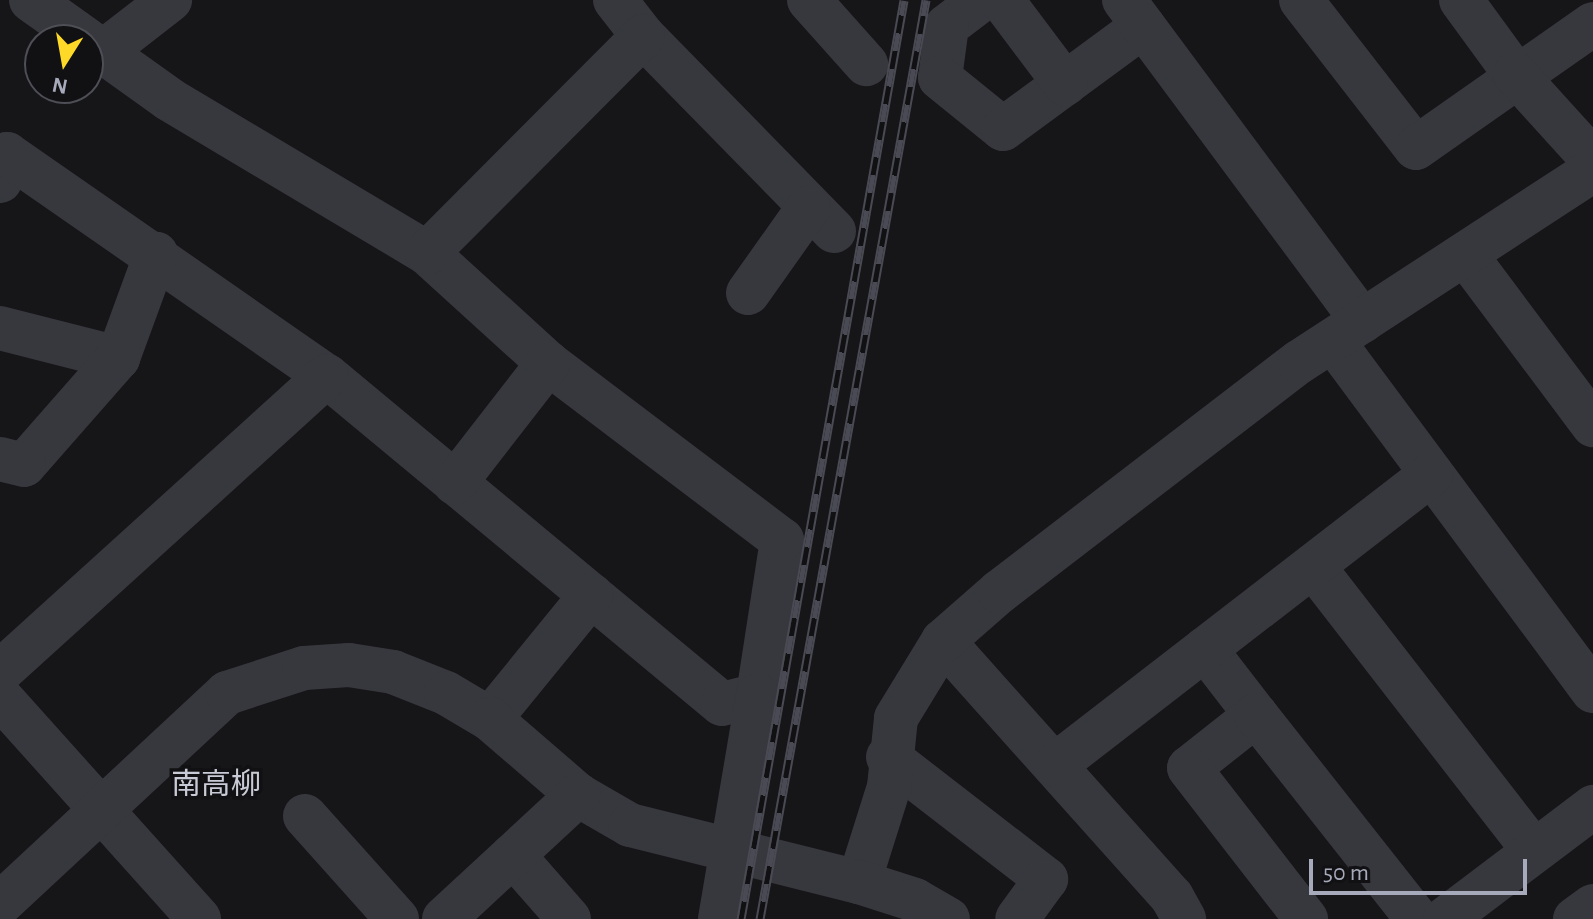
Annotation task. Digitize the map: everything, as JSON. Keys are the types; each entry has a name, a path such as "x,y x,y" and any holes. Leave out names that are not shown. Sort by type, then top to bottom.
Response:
{"street":[{"path":"31,0 64,24"},
{"path":"104,37 170,0"},
{"path":"615,0 643,36 822,219 748,293"},
{"path":"809,0 866,64"},
{"path":"981,0 947,26 940,78 1003,129 1065,84 1137,10 1348,331 1432,474 1593,691"},
{"path":"1002,0 1065,84"},
{"path":"1301,0 1416,148 1515,74 1593,24"},
{"path":"1461,0 1515,74 1593,160"},
{"path":"427,253 643,36"},
{"path":"104,53 169,99 427,253 548,363 782,540 720,919"},
{"path":"0,181 7,154 156,254 327,376 722,704 758,695"},
{"path":"859,882 889,787 888,757 896,718 911,688 943,641 999,592 1299,362 1593,170"},
{"path":"0,459 24,465 118,358 156,254"},
{"path":"1465,254 1593,425"},
{"path":"0,328 118,358"},
{"path":"455,483 548,363"},
{"path":"0,672 327,376"},
{"path":"1055,765 1432,474"},
{"path":"1313,566 1532,848"},
{"path":"490,719 591,595"},
{"path":"943,641 1172,897 1184,919"},
{"path":"1205,649 1417,919"},
{"path":"9,907 102,807 227,693 304,668 349,665 393,672 446,693 490,719 578,795 630,825 859,882 915,900 948,919"},
{"path":"0,697 102,807 199,919"},
{"path":"1256,715 1189,768 1306,919"},
{"path":"888,757 1046,879 1017,919"},
{"path":"444,919 578,795"},
{"path":"1445,919 1532,848 1593,807"},
{"path":"305,816 397,919"},
{"path":"513,855 569,919"},
{"path":"1575,919 1593,906"}],"railway":[{"path":"741,919 904,0"},
{"path":"760,919 926,0"}],"district":[{"name":"南高柳","path":"216,785"}]}
